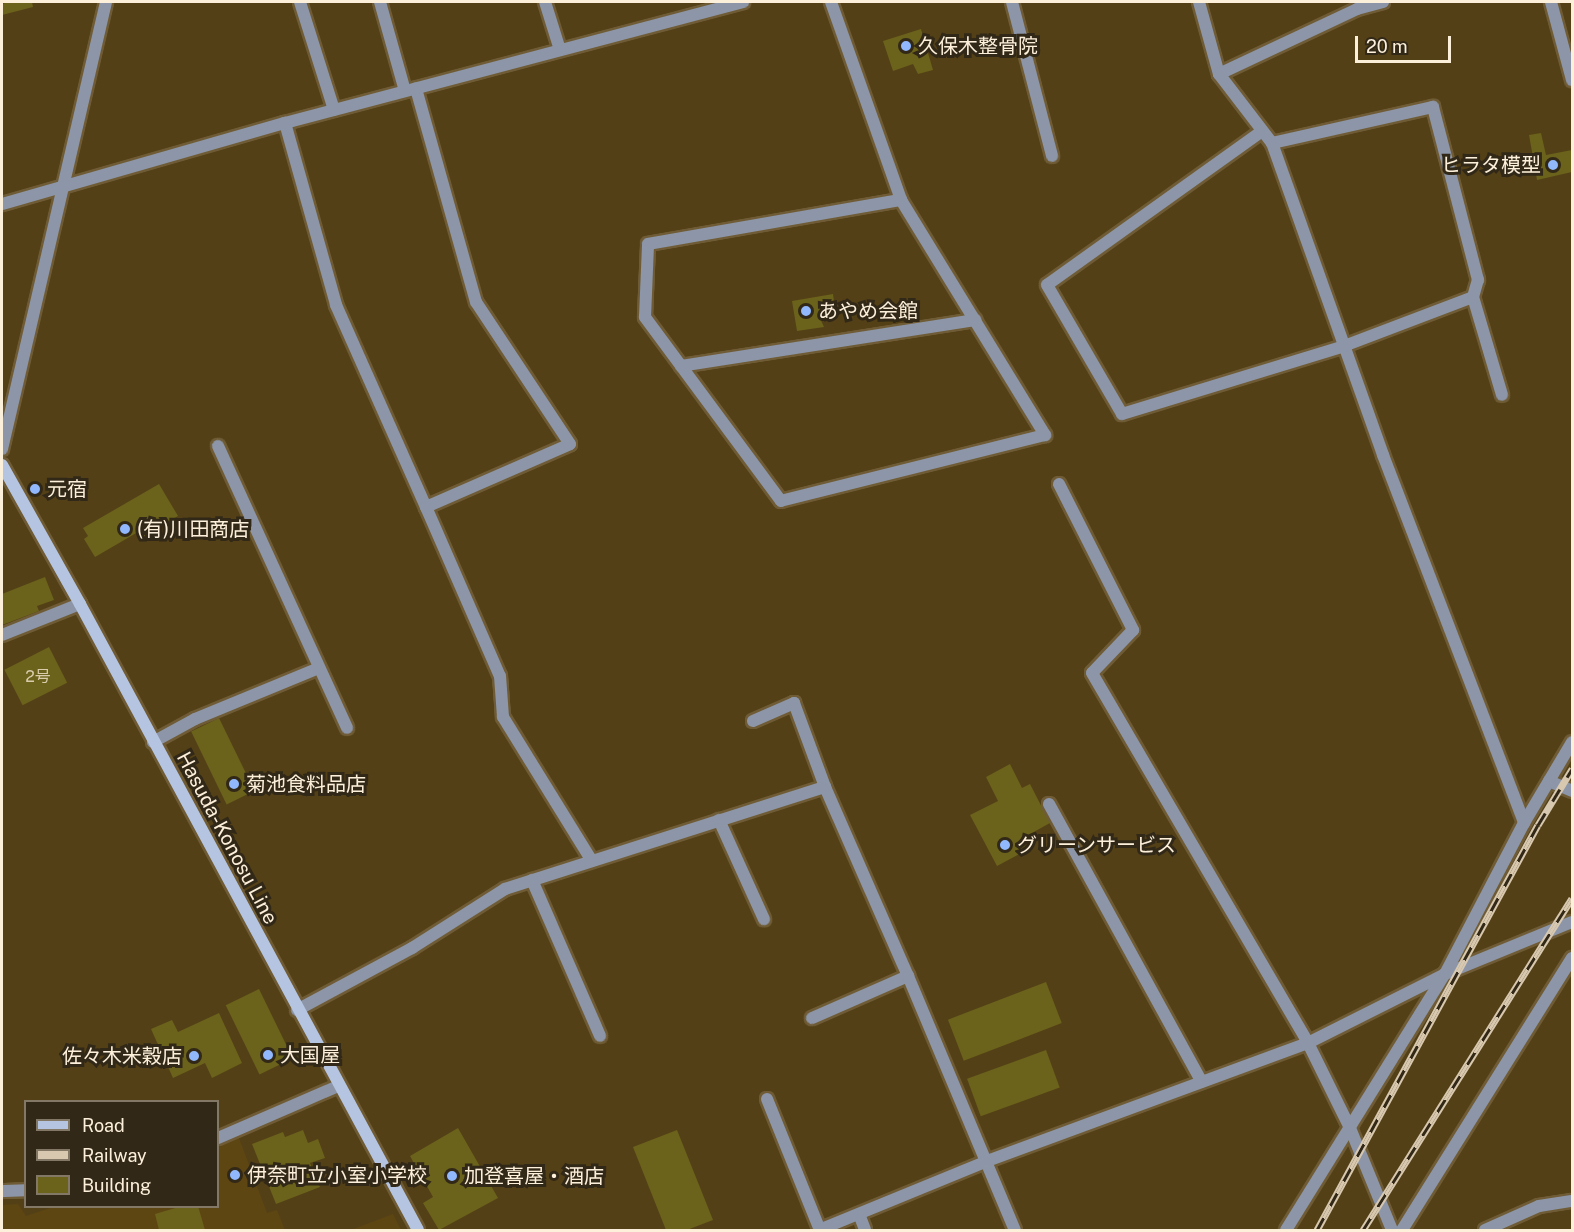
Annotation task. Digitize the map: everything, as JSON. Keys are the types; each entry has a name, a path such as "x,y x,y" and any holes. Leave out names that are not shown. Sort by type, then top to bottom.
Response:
{"main road":[{"name":"Hasuda-Konosu Line","path":"2,465 80,604 297,1011 418,1230"}],"street":[{"path":"2,449 106,2"},
{"path":"300,2 334,110"},
{"path":"380,2 411,90 476,302 570,444 426,507"},
{"path":"546,2 560,50"},
{"path":"2,204 285,123 737,2"},
{"path":"831,2 901,200 1045,435 781,501 645,317 648,244 901,200"},
{"path":"1012,2 1052,156"},
{"path":"1199,2 1219,74 1272,142 1383,455 1524,823"},
{"path":"1219,74 1357,9 1383,2"},
{"path":"1551,2 1572,80"},
{"path":"1272,142 1433,107 1478,280 1473,297 1502,395"},
{"path":"285,123 336,305 500,676 503,717 592,861"},
{"path":"1262,131 1047,285 1122,414 1344,346 1473,297"},
{"path":"681,366 975,320"},
{"path":"218,446 347,728"},
{"path":"1059,484 1133,630 1092,674 1308,1043 1350,1128 1392,1230"},
{"path":"2,635 80,604"},
{"path":"153,742 195,719 319,668"},
{"path":"753,721 794,703 825,787 1015,1230"},
{"path":"1286,1230 1445,974 1524,823 1572,742"},
{"path":"1549,781 1572,791"},
{"path":"297,1011 412,948 505,889 825,787"},
{"path":"1049,804 1202,1082"},
{"path":"719,820 764,920"},
{"path":"532,880 600,1035"},
{"path":"767,1099 819,1230 987,1161 1308,1043 1445,974 1572,922"},
{"path":"1402,1230 1572,958"},
{"path":"812,1018 908,976"},
{"path":"219,1138 338,1086"},
{"path":"2,1191 24,1190"},
{"path":"1485,1230 1539,1206 1572,1201"},
{"path":"859,1214 865,1230"}],"shaded area":[{"name":"伊奈町立小室小学校","path":"239,1138 267,1213 277,1210 285,1230 2,1230 2,1205 18,1204 26,1216 50,1208 219,1208 219,1146"},
{"name":"伊奈町立小室小学校","path":"393,1214 401,1230 351,1230"}],"building":[{"path":"32,2 33,7 2,15 2,4"},
{"path":"921,29 933,70 918,74 913,64 893,71 883,41"},
{"path":"1541,133 1546,155 1572,150 1572,172 1537,180 1529,135"},
{"path":"833,294 836,318 819,316 824,327 797,331 792,301"},
{"path":"159,484 178,516 141,538 138,532 95,557 84,539 88,536 83,528"},
{"path":"45,577 54,600 37,606 39,611 2,625 2,594"},
{"path":"49,647 67,683 23,705 4,670"},
{"path":"219,718 255,791 227,804 191,732"},
{"path":"1010,764 1022,788 1030,784 1050,823 1021,839 1027,850 997,866 970,815 998,801 986,777"},
{"path":"1046,982 1062,1023 964,1061 948,1020"},
{"path":"259,989 293,1058 259,1074 226,1005"},
{"path":"219,1013 242,1063 212,1078 205,1063 173,1078 151,1029 172,1020 178,1032"},
{"path":"1046,1050 1060,1088 981,1116 967,1079"},
{"path":"458,1128 498,1198 439,1230 423,1203 433,1197 410,1156"},
{"path":"303,1130 308,1143 318,1139 325,1158 310,1163 320,1187 276,1204 252,1144 283,1132 285,1137"},
{"path":"677,1130 713,1220 687,1230 666,1230 633,1147"},
{"path":"175,1208 199,1208 205,1230 159,1230 155,1214"}],"railway":[{"path":"1317,1230 1538,825 1572,769"},
{"path":"1363,1230 1572,898"}],"place":[{"name":"久保木整骨院","path":"906,46"},
{"name":"ヒラタ模型","path":"1553,165"},
{"name":"あやめ会館","path":"806,311"},
{"name":"元宿","path":"35,489"},
{"name":"(有)川田商店","path":"125,529"},
{"name":"菊池食料品店","path":"234,784"},
{"name":"グリーンサービス","path":"1005,845"},
{"name":"大国屋","path":"268,1055"},
{"name":"佐々木米穀店","path":"194,1056"},
{"name":"伊奈町立小室小学校","path":"235,1175"},
{"name":"加登喜屋・酒店","path":"452,1176"}]}
